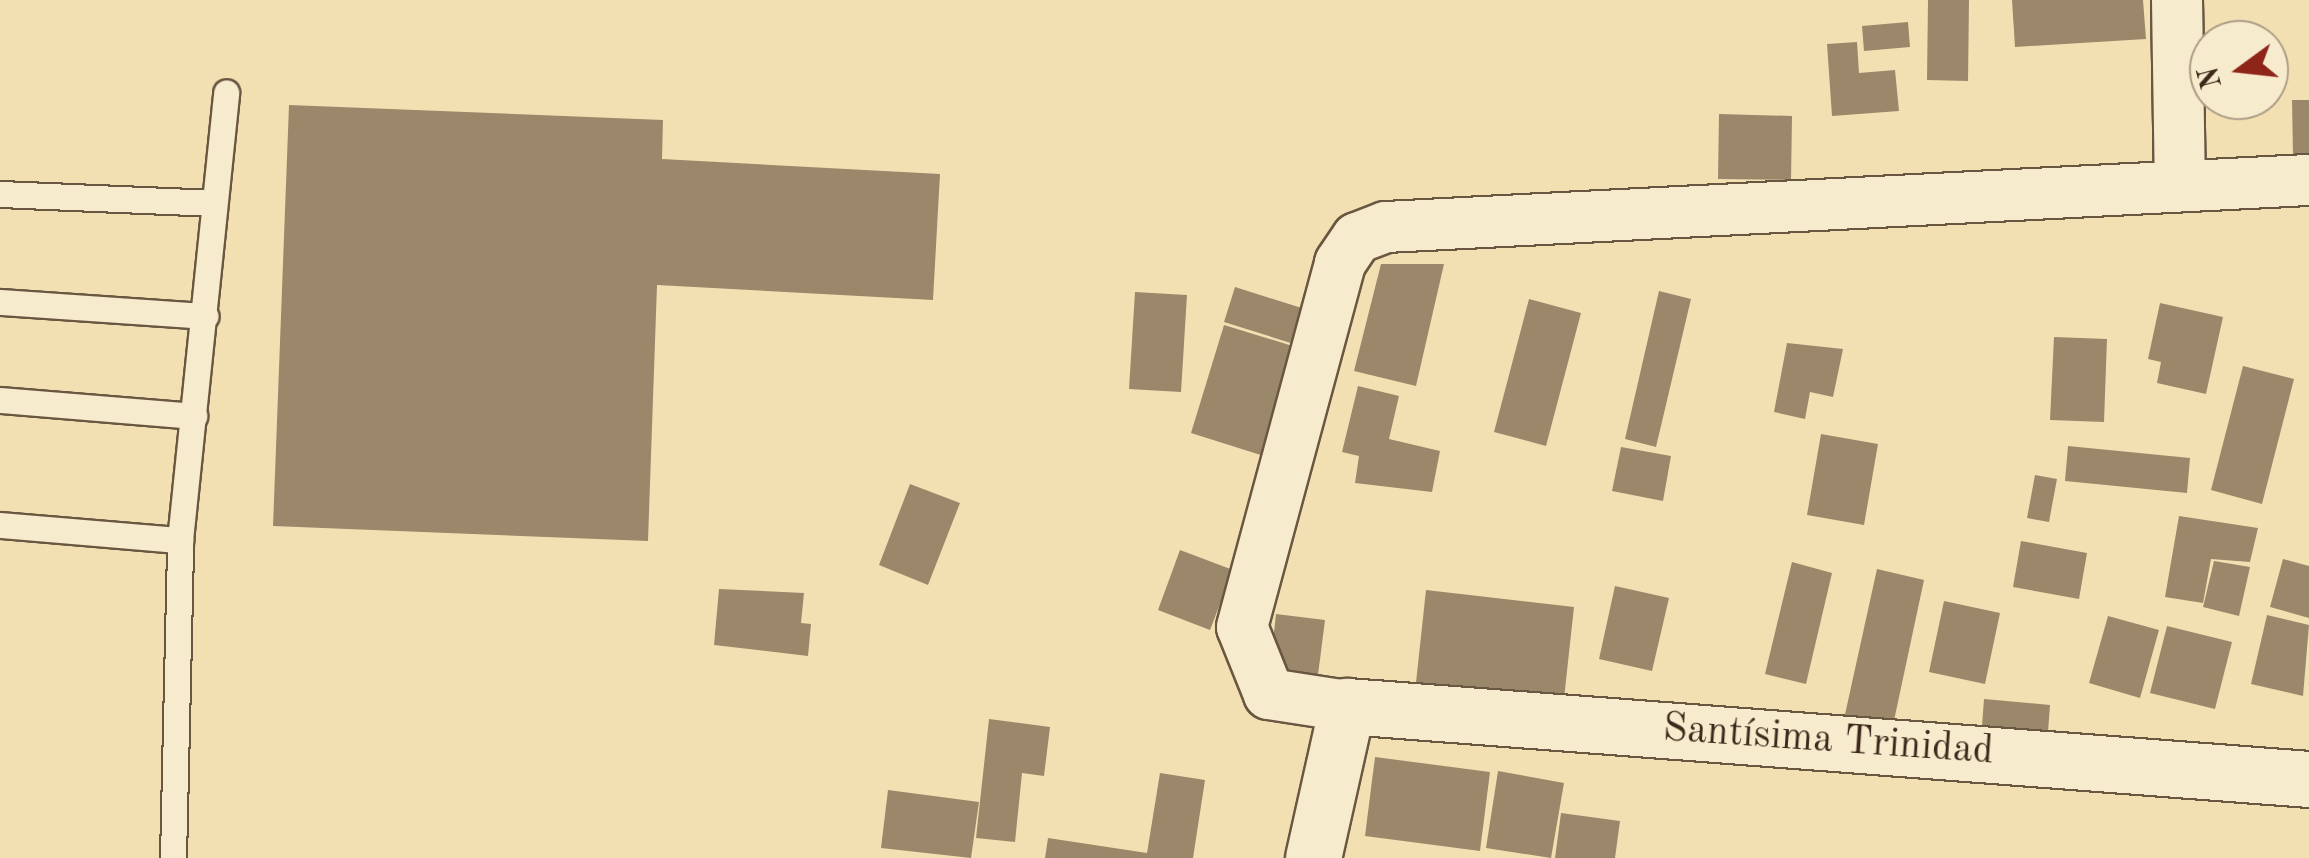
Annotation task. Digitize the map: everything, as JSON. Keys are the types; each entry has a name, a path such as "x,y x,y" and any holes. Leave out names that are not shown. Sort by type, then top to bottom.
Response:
{"street":[{"path":"2176,0 2180,182"},
{"path":"1314,858 1347,706 1269,694 1242,627 1340,262 1357,238 1386,227 2180,182 2309,180"},
{"name":"Santísima Trinidad","path":"1347,706 2309,780"}],"lane":[{"path":"174,858 180,540 226,92"},
{"path":"0,194 212,203"},
{"path":"0,302 206,316"},
{"path":"0,400 194,416"},
{"path":"0,525 180,540"}],"building":[{"path":"1928,0 1969,0 1968,81 1927,80"},
{"path":"2012,0 2143,0 2146,39 2015,47"},
{"path":"1908,22 1910,47 1864,51 1862,26"},
{"path":"1857,42 1859,73 1895,70 1899,111 1832,116 1827,44"},
{"path":"2292,100 2309,100 2309,156 2293,156"},
{"path":"289,105 663,120 662,159 940,174 933,300 657,285 648,541 273,526"},
{"path":"1719,114 1792,116 1791,180 1718,179"},
{"path":"1381,264 1444,264 1416,386 1354,371"},
{"path":"1235,287 1308,310 1297,345 1224,322"},
{"path":"1659,291 1691,299 1656,447 1625,439"},
{"path":"1135,292 1187,295 1181,392 1129,389"},
{"path":"1529,299 1581,313 1546,446 1494,432"},
{"path":"2160,303 2223,317 2206,394 2157,383 2161,362 2148,359"},
{"path":"1224,325 1299,348 1267,457 1191,433"},
{"path":"2054,337 2107,339 2104,422 2050,420"},
{"path":"1787,343 1843,349 1833,397 1810,392 1805,419 1774,412"},
{"path":"2243,366 2294,379 2262,504 2211,490"},
{"path":"1358,386 1399,396 1389,439 1440,451 1432,492 1355,483 1359,456 1342,452"},
{"path":"1821,434 1878,444 1864,525 1807,515"},
{"path":"2068,446 2190,458 2187,493 2065,481"},
{"path":"1621,447 1671,456 1663,501 1612,491"},
{"path":"2035,475 2057,479 2049,522 2027,518"},
{"path":"910,484 960,503 928,585 879,565"},
{"path":"2179,516 2258,528 2250,562 2211,559 2203,603 2165,597"},
{"path":"2021,541 2087,553 2079,599 2013,587"},
{"path":"1180,550 1233,570 1210,630 1158,610"},
{"path":"2283,559 2309,566 2309,618 2270,607"},
{"path":"2214,561 2250,567 2239,616 2203,607"},
{"path":"1792,562 1832,573 1806,684 1765,674"},
{"path":"1877,569 1924,580 1892,730 1844,719"},
{"path":"1615,586 1669,598 1652,671 1599,659"},
{"path":"719,589 804,593 801,623 811,624 808,656 714,645"},
{"path":"1426,590 1574,607 1562,717 1414,701"},
{"path":"1944,601 2000,613 1985,684 1929,672"},
{"path":"1276,614 1325,620 1318,675 1270,670"},
{"path":"2267,615 2309,625 2303,696 2251,684"},
{"path":"2108,616 2159,630 2140,698 2089,683"},
{"path":"2167,626 2232,642 2215,709 2150,693"},
{"path":"1984,699 2050,705 2047,746 1981,739"},
{"path":"989,719 1050,727 1044,776 1022,773 1015,842 976,838"},
{"path":"1375,757 1490,772 1480,851 1365,836"},
{"path":"1498,771 1564,783 1551,858 1486,848"},
{"path":"1160,773 1205,780 1193,858 1045,858 1048,838 1147,853"},
{"path":"888,790 979,802 971,858 881,848"},
{"path":"1561,813 1620,821 1615,858 1555,858"}]}
